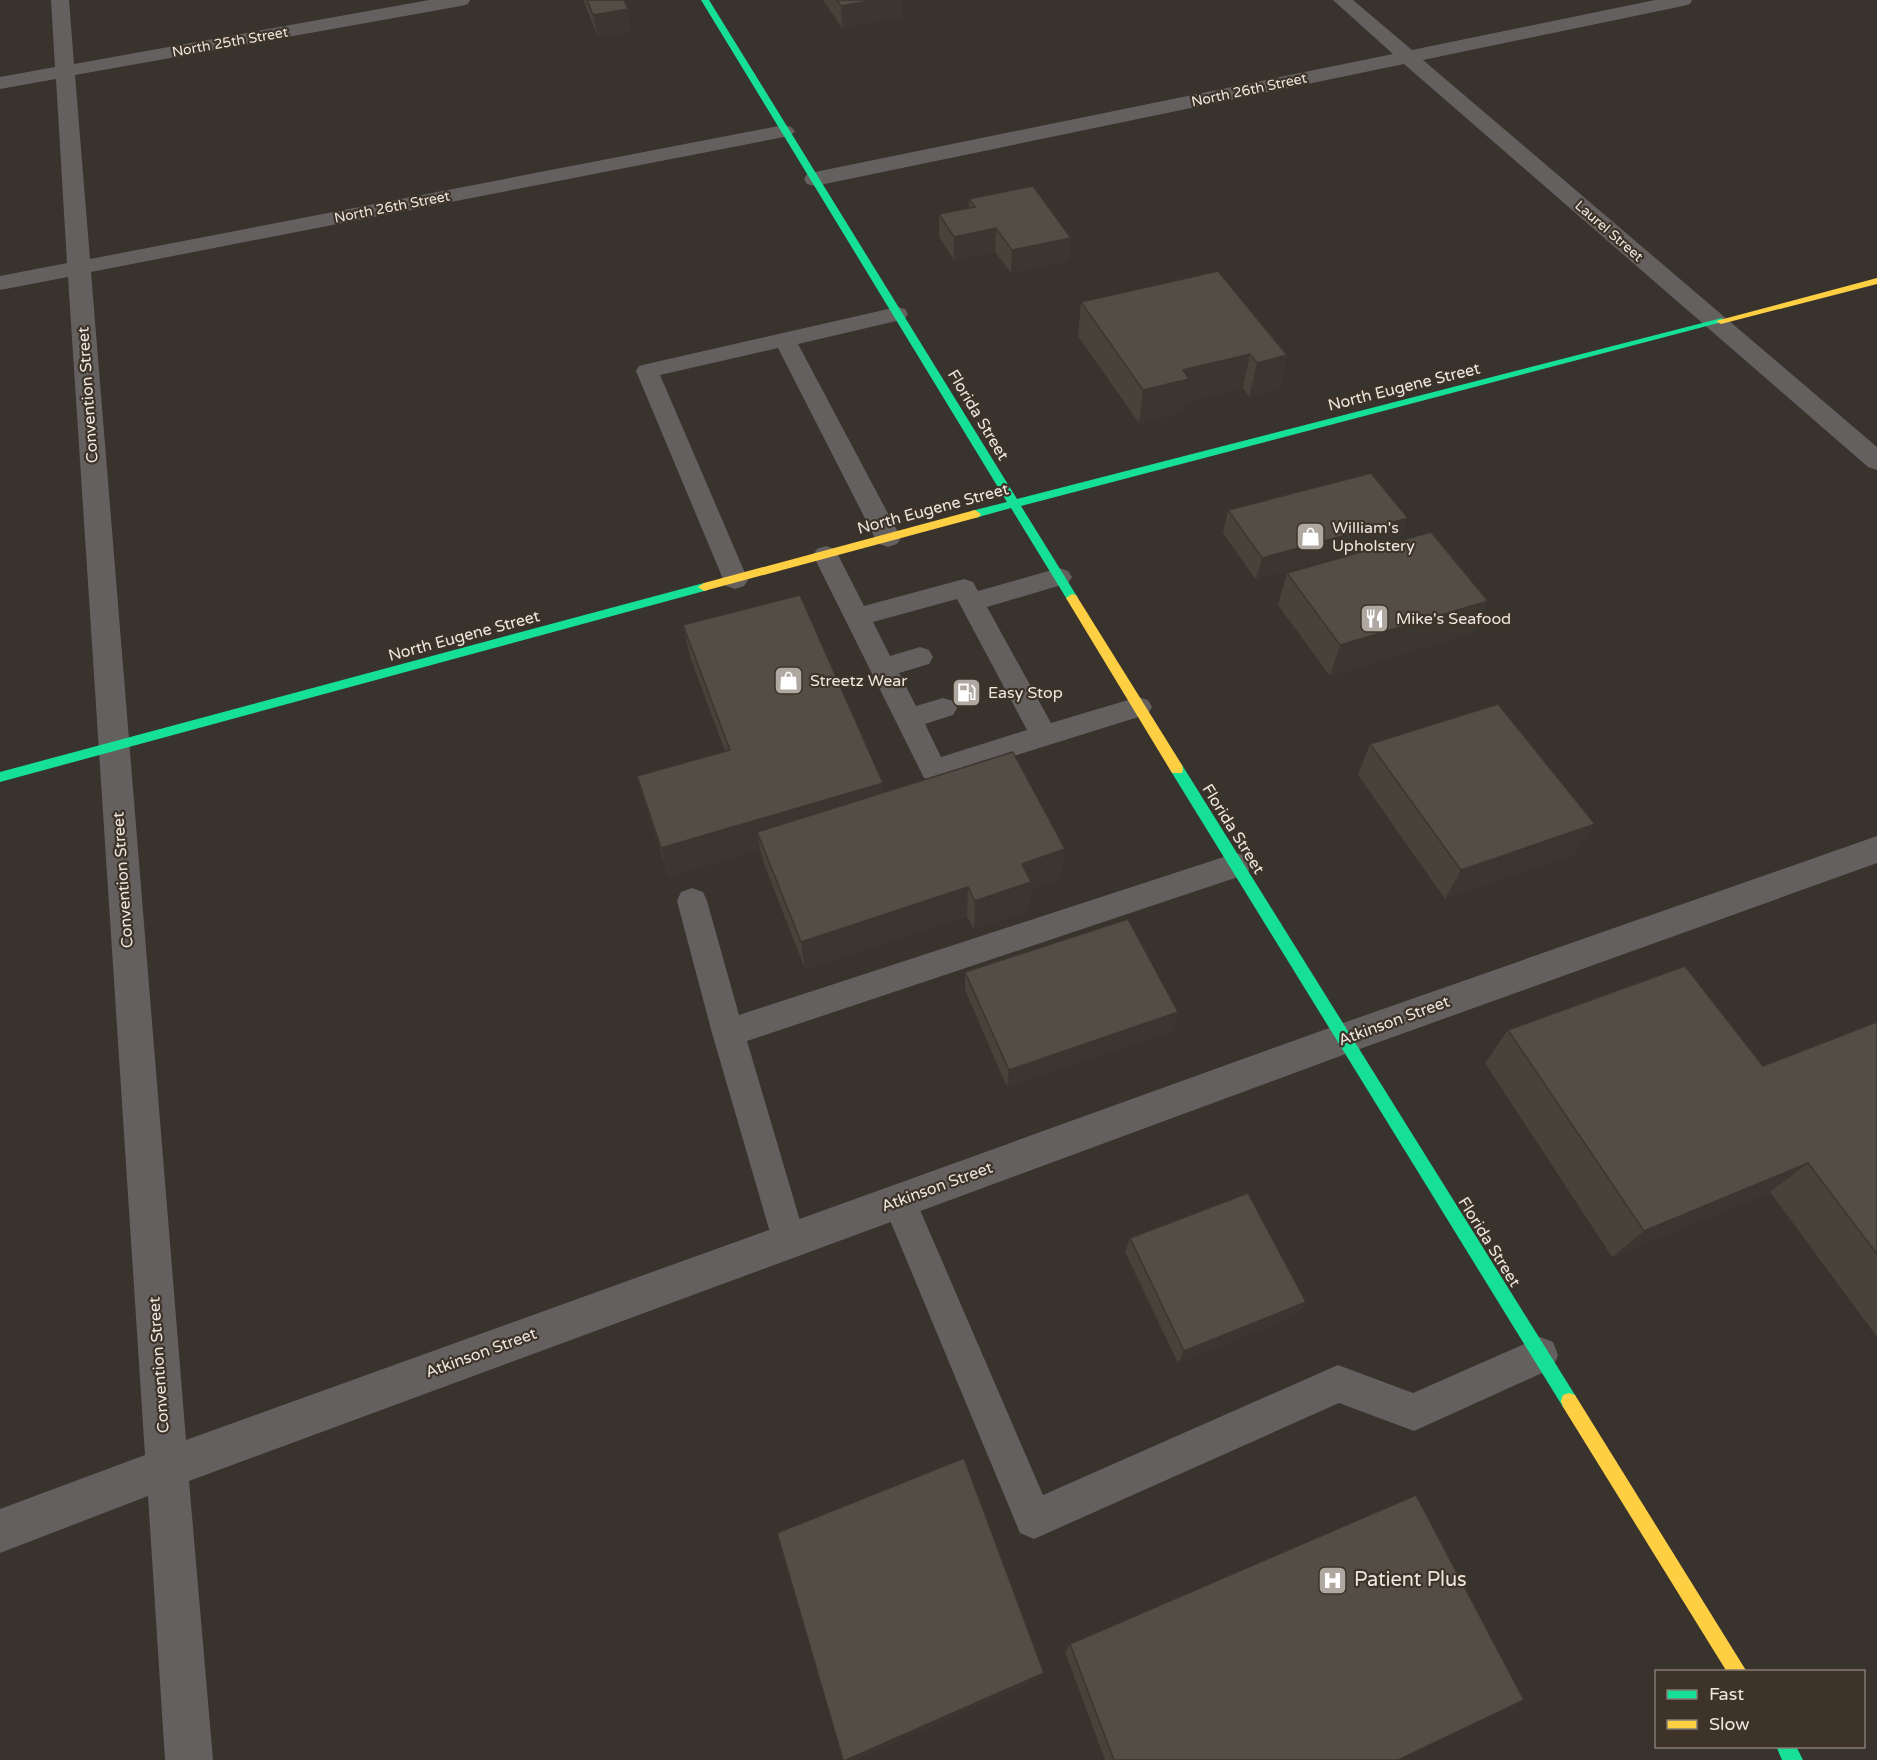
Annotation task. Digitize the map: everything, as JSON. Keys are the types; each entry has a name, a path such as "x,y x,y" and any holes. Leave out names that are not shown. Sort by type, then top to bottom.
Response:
{"main road":[{"name":"Florida Street","path":"705,0 1343,1039 1737,1670"},
{"name":"North Eugene Street","path":"0,777 1014,504 1877,281"}],"street":[{"name":"Convention Street","path":"60,0 113,748 189,1760"},
{"name":"North 25th Street","path":"0,83 460,0"},
{"name":"Laurel Street","path":"1342,0 1877,461"},
{"name":"North 26th Street","path":"815,179 1683,0"},
{"name":"North 26th Street","path":"0,283 784,130"},
{"name":"Atkinson Street","path":"0,1531 166,1468 1343,1039 1877,849"}],"lane":[{"path":"735,580 647,371 897,314"},
{"path":"785,340 888,538"},
{"path":"826,555 934,770 1138,707"},
{"path":"972,602 1059,577"},
{"path":"857,617 964,588 972,602 979,638 1006,687 1044,736"},
{"path":"883,668 920,657"},
{"path":"909,719 943,708"},
{"path":"728,1033 1236,865"},
{"path":"692,901 788,1241"},
{"path":"899,1201 1034,1519 1338,1384 1414,1412 1540,1355"}],"building":[{"path":"587,0 624,0 628,9 593,15"},
{"path":"837,0 874,0 841,6"},
{"path":"1033,186 1071,238 1012,250 996,228 954,237 939,214 975,207 969,199"},
{"path":"1218,271 1287,355 1257,363 1250,354 1183,370 1189,379 1143,390 1081,302"},
{"path":"1371,473 1408,518 1262,558 1228,510"},
{"path":"1431,532 1488,601 1340,645 1287,573"},
{"path":"800,595 883,783 661,848 637,776 730,750 683,625"},
{"path":"1498,704 1595,824 1461,870 1370,744"},
{"path":"1013,752 1065,849 1022,864 1031,882 975,901 968,887 801,942 757,832"},
{"path":"1128,919 1178,1012 1009,1070 965,972"},
{"path":"1685,966 1763,1066 1877,1022 1877,1254 1808,1163 1644,1231 1508,1030"},
{"path":"1248,1193 1306,1302 1184,1351 1130,1238"},
{"path":"964,1458 1044,1673 843,1760 777,1533"},
{"name":"Patient Plus","path":"1416,1495 1524,1700 1398,1760 1114,1760 1070,1644"}],"traffic: fast":[{"path":"705,0 1072,598"},
{"path":"975,514 1721,321"},
{"path":"0,777 704,587"},
{"path":"1177,769 1569,1401"},
{"path":"1786,1748 1793,1760"}],"traffic: slow":[{"path":"1721,321 1877,281"},
{"path":"704,587 975,514"},
{"path":"1072,598 1177,769"},
{"path":"1569,1401 1737,1670"}],"place":[{"name":"William's Upholstery","path":"1311,537"},
{"name":"Mike's Seafood","path":"1375,619"},
{"name":"Streetz Wear","path":"789,681"},
{"name":"Easy Stop","path":"967,693"},
{"name":"Patient Plus","path":"1333,1580"}]}
